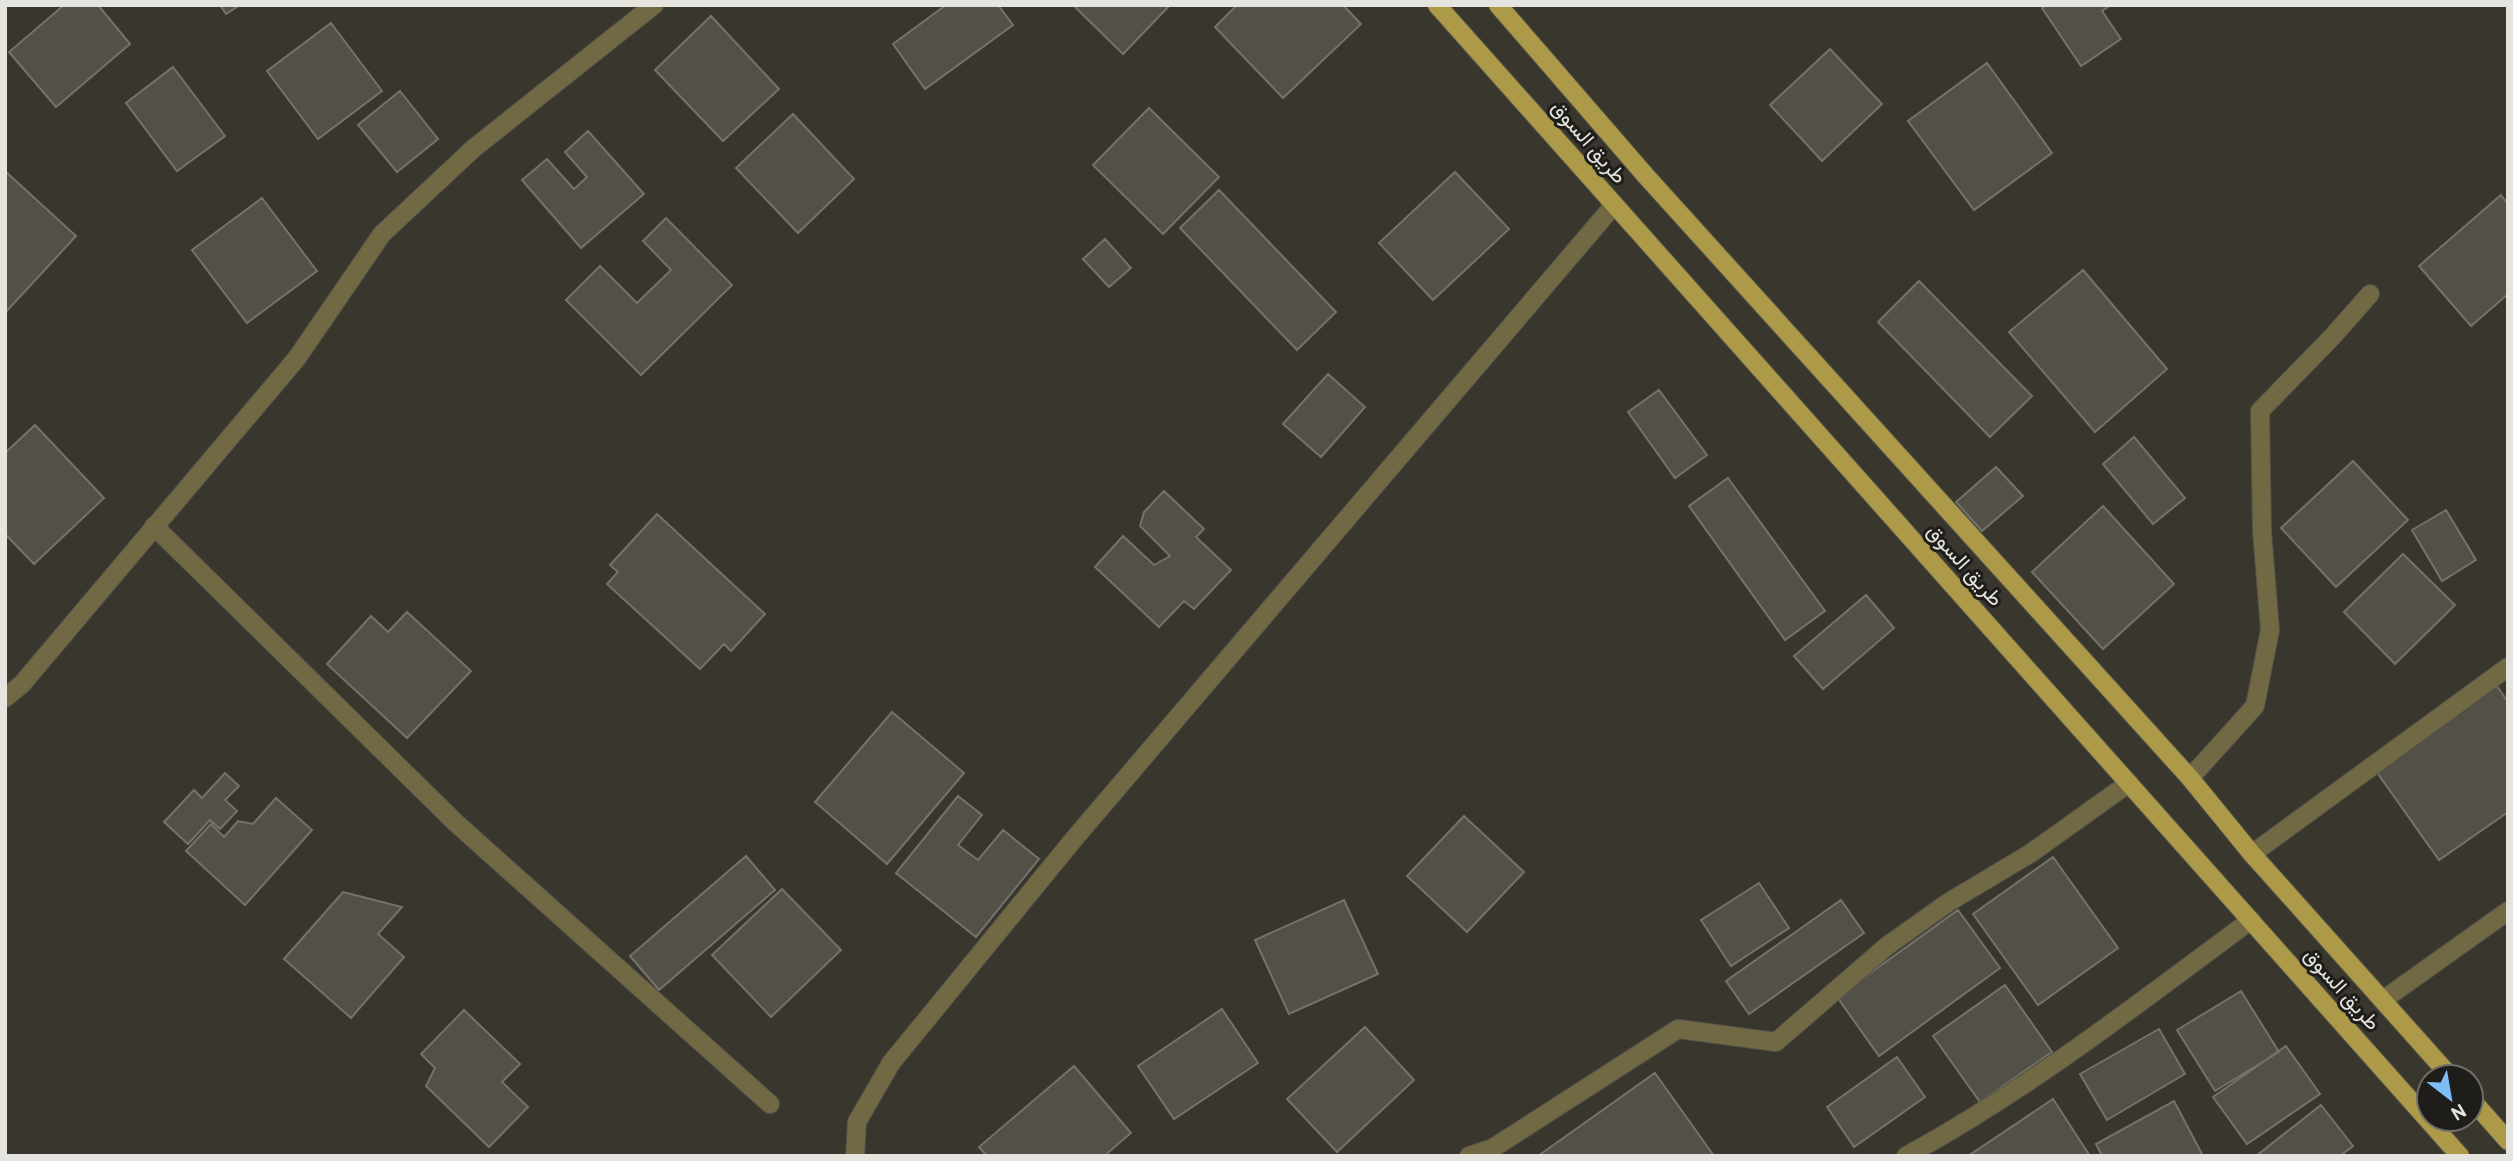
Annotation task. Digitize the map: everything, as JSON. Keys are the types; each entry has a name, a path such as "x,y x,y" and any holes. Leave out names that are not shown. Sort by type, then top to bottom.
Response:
{"main road":[{"name":"طريق السوق","path":"1437,5 2460,1156"},
{"name":"طريق السوق","path":"1498,5 1646,176 2190,778 2252,854 2439,1063"},
{"path":"2485,1116 2508,1141"}],"street":[{"path":"5,698 22,684 298,358 383,234 474,148 654,5"},
{"path":"855,1156 857,1122 891,1063 1074,839 1614,205"},
{"path":"2190,778 2255,706 2270,630 2262,531 2260,411 2333,336 2370,293"},
{"path":"154,526 456,822 770,1104"},
{"path":"2252,854 2508,667"},
{"path":"1469,1156 1493,1148 1678,1029 1776,1042 1887,946 1948,902 2031,853 2129,783"},
{"path":"2383,1000 2508,911"},
{"path":"1906,1156 1958,1128 2061,1060 2251,920"}],"building":[{"path":"64,5 98,5 130,44 56,107 9,52"},
{"path":"220,5 240,5 226,14"},
{"path":"946,5 998,5 1013,25 925,89 893,44"},
{"path":"1073,5 1170,5 1123,54"},
{"path":"1237,5 1343,5 1361,24 1283,98 1215,27"},
{"path":"2046,5 2111,5 2102,11 2121,39 2081,66 2042,8"},
{"path":"711,16 779,89 723,141 655,70"},
{"path":"331,23 382,91 318,139 267,71"},
{"path":"1830,49 1882,104 1822,161 1770,105"},
{"path":"1987,63 2052,153 1974,210 1908,121"},
{"path":"173,67 225,136 177,171 126,103"},
{"path":"400,91 438,139 397,172 358,125"},
{"path":"1149,108 1219,177 1163,234 1093,165"},
{"path":"793,114 854,179 798,233 736,168"},
{"path":"588,131 644,194 581,248 522,180 547,159 574,189 587,177 565,152"},
{"path":"5,171 76,236 5,313"},
{"path":"1455,172 1509,229 1433,300 1379,243"},
{"path":"1219,190 1336,312 1297,350 1180,228"},
{"path":"2501,195 2508,204 2508,294 2471,326 2419,266"},
{"path":"262,198 317,271 247,323 192,250"},
{"path":"666,218 732,285 641,375 566,300 600,266 637,303 671,270 643,241"},
{"path":"1105,239 1131,268 1109,287 1083,259"},
{"path":"2083,270 2167,369 2095,432 2009,332"},
{"path":"1919,281 2032,396 1990,437 1878,322"},
{"path":"1328,374 1365,407 1321,457 1283,424"},
{"path":"1659,390 1707,455 1675,478 1628,412"},
{"path":"35,425 104,498 34,564 5,534 5,453"},
{"path":"2134,437 2185,498 2153,524 2103,464"},
{"path":"2353,461 2408,520 2336,587 2281,528"},
{"path":"1996,467 2023,496 1982,531 1956,502"},
{"path":"1728,478 1825,611 1785,640 1689,506"},
{"path":"1164,491 1204,529 1196,537 1231,570 1194,609 1184,601 1159,627 1095,567 1123,536 1154,565 1170,556 1140,526 1144,512"},
{"path":"2103,506 2174,584 2103,649 2032,572"},
{"path":"2446,510 2476,560 2442,581 2412,530"},
{"path":"657,514 765,614 731,651 724,644 700,669 607,584 618,572 610,565"},
{"path":"2403,554 2455,605 2395,664 2344,612"},
{"path":"1866,595 1894,628 1823,689 1794,656"},
{"path":"407,612 471,671 407,738 327,664 371,616 388,632"},
{"path":"2497,686 2508,702 2508,812 2439,860 2376,771"},
{"path":"892,712 964,773 887,864 815,802"},
{"path":"225,773 239,786 225,800 237,811 220,829 210,820 188,844 164,822 194,790 202,798"},
{"path":"958,796 982,815 958,845 978,860 1003,830 1039,859 976,937 896,873"},
{"path":"276,798 312,830 245,905 186,851 211,824 224,837 238,821 253,824"},
{"path":"1464,816 1524,872 1467,932 1407,876"},
{"path":"746,856 775,890 659,990 630,956"},
{"path":"2053,857 2118,948 2038,1005 1973,914"},
{"path":"1759,883 1789,928 1731,966 1701,920"},
{"path":"782,889 841,950 771,1017 712,955"},
{"path":"343,892 402,907 378,934 404,957 351,1018 284,959"},
{"path":"1344,900 1378,974 1289,1014 1255,940"},
{"path":"1841,900 1864,933 1749,1014 1726,981"},
{"path":"1958,910 2000,968 1879,1056 1837,997"},
{"path":"2005,985 2052,1052 1980,1102 1933,1036"},
{"path":"2241,991 2279,1052 2215,1091 2177,1030"},
{"path":"1222,1009 1258,1063 1174,1119 1138,1066"},
{"path":"464,1010 520,1064 502,1082 528,1107 489,1147 426,1086 435,1068 421,1054"},
{"path":"1365,1027 1414,1080 1337,1152 1287,1099"},
{"path":"2159,1029 2185,1074 2107,1120 2080,1074"},
{"path":"2286,1046 2320,1094 2247,1144 2213,1097"},
{"path":"1897,1057 1925,1097 1854,1147 1827,1107"},
{"path":"1074,1066 1131,1133 1104,1156 987,1156 979,1147"},
{"path":"1655,1073 1714,1156 1538,1156"},
{"path":"2053,1099 2090,1156 1968,1156"},
{"path":"2174,1101 2202,1154 2102,1156 2096,1144"},
{"path":"2321,1105 2353,1146 2340,1156 2256,1156"}]}
